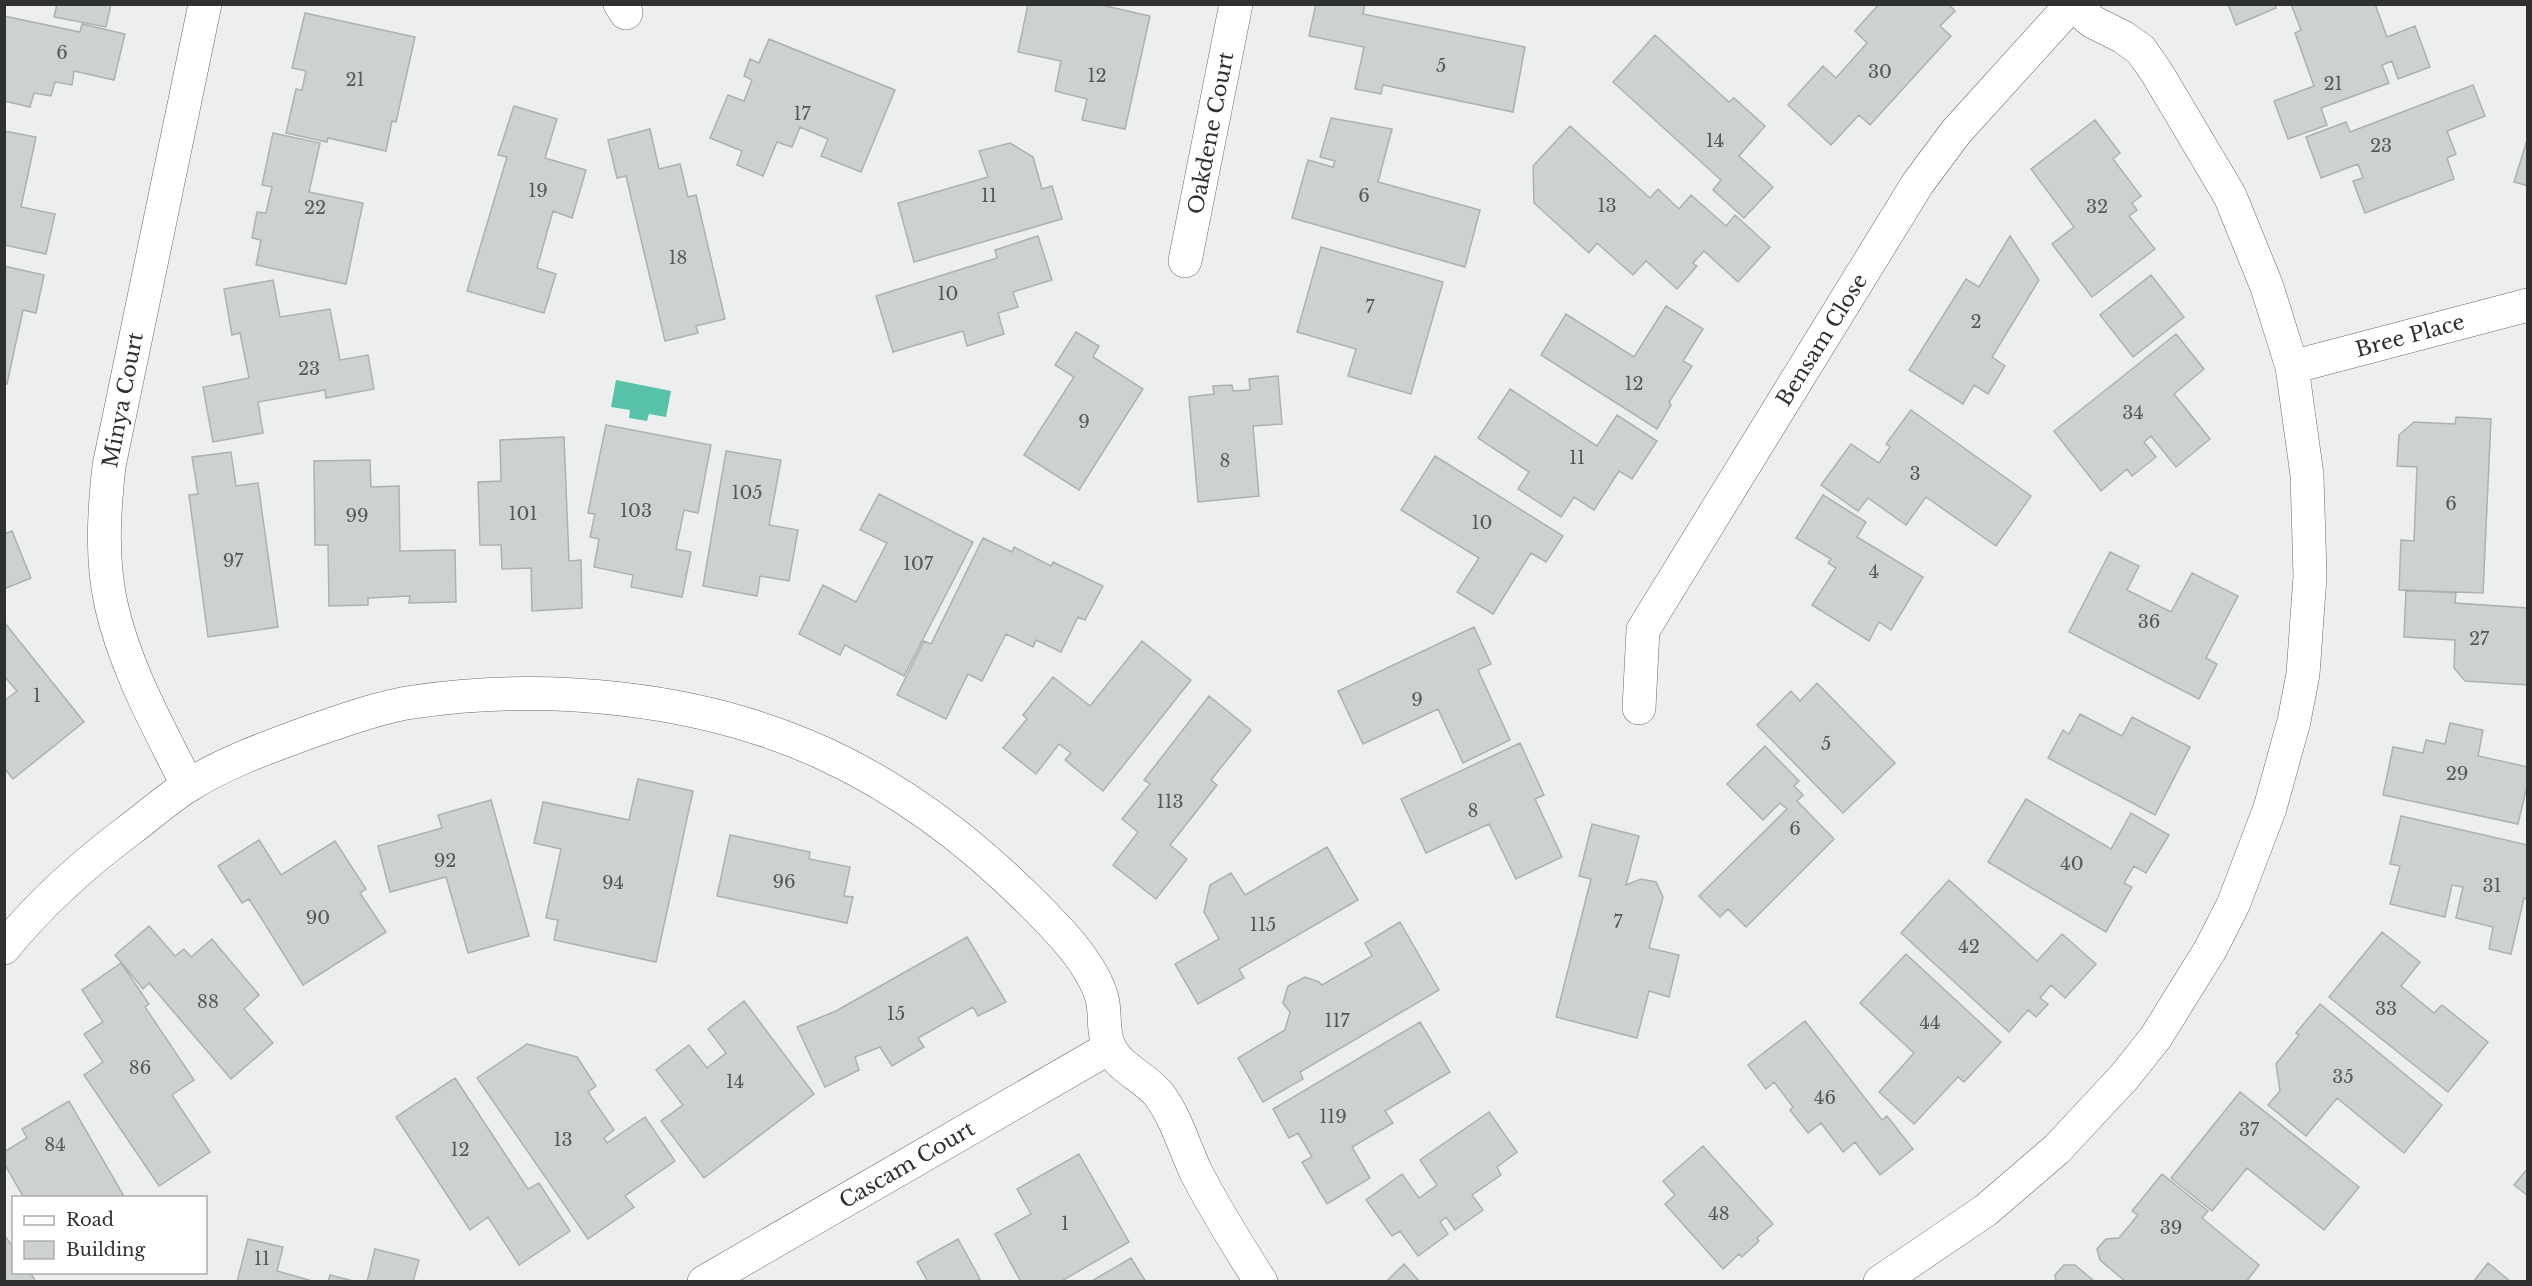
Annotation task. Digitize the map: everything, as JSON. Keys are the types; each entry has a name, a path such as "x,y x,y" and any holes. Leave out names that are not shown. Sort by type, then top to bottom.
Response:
{"street":[{"name":"Minya Court","path":"188,786 148,706 118,632 106,576 103,530 109,466 205,4"},
{"name":"Oakdene Court","path":"1185,261 1236,4"},
{"path":"1880,1281 1986,1210 2057,1149 2092,1113 2156,1037 2210,950 2233,905 2270,808 2295,721 2302,674 2310,576 2307,475 2292,367 2267,286 2230,196 2179,108 2140,50 2116,33 2093,22 2071,5"},
{"name":"Bensam Close","path":"1639,708 1643,630 1680,569 1918,183 1956,132 2071,5"},
{"name":"Bree Place","path":"2292,367 2528,305"},
{"path":"4,948 59,888 109,846 188,786 265,747 411,702 530,692 603,696 673,706 755,728 825,754 901,796 967,843 1032,903 1077,952 1103,1000 1109,1048 1135,1075 1158,1092 1197,1173 1261,1281"},
{"name":"Cascam Court","path":"704,1281 1109,1048"}],"shaded area":[{"path":"616,380 671,391 666,417 649,414 647,421 629,418 630,410 611,407"}],"building":[{"path":"57,4 111,4 106,27 54,17"},
{"path":"1028,4 1097,4 1150,16 1125,129 1082,120 1087,99 1055,91 1061,61 1018,52"},
{"path":"1316,4 1365,4 1363,14 1525,47 1513,112 1383,85 1381,94 1355,89 1364,47 1309,36"},
{"path":"1879,4 1948,4 1955,11 1940,26 1951,36 1870,125 1859,115 1831,145 1788,105 1823,66 1836,78 1867,43 1855,31"},
{"path":"2228,4 2275,4 2276,8 2236,25"},
{"path":"2291,4 2375,4 2387,37 2415,26 2430,67 2398,79 2392,61 2382,65 2389,83 2321,108 2327,125 2288,139 2274,101 2314,86 2295,33 2301,30"},
{"path":"305,13 415,37 396,122 392,121 386,151 328,138 327,142 286,133 296,89 302,90 306,71 292,68"},
{"path":"4,16 80,32 82,24 125,34 114,80 74,71 72,85 55,82 51,96 34,93 30,107 4,101"},
{"path":"1655,35 1729,102 1734,98 1765,126 1739,156 1773,187 1744,218 1713,190 1721,180 1613,82"},
{"path":"769,39 895,90 861,172 821,156 828,139 800,127 792,147 777,142 763,176 737,165 742,151 710,138 728,95 744,101 752,80 744,76 750,59 759,63"},
{"path":"2473,85 2485,116 2447,131 2456,154 2447,158 2454,179 2365,213 2353,181 2363,178 2358,164 2321,178 2306,137 2346,122 2350,132"},
{"path":"514,106 557,119 545,158 586,170 572,218 553,211 537,268 556,274 544,313 467,291 507,157 498,155"},
{"path":"1331,118 1392,129 1378,182 1480,210 1465,267 1292,218 1308,160 1333,167 1335,161 1320,157"},
{"path":"2095,120 2120,153 2113,159 2141,196 2132,203 2137,210 2129,216 2155,249 2092,297 2052,244 2074,227 2031,169"},
{"path":"1570,126 1650,198 1658,189 1679,209 1691,195 1726,226 1735,215 1770,247 1738,282 1704,251 1693,263 1697,266 1677,289 1646,261 1633,275 1597,243 1589,253 1534,203 1533,166"},
{"path":"650,129 659,169 680,164 688,197 696,195 725,319 696,326 698,333 665,341 626,176 617,178 608,140"},
{"path":"4,131 36,137 21,207 55,214 46,254 4,245"},
{"path":"273,133 320,143 309,192 363,203 346,284 256,265 261,240 252,238 257,212 266,213 272,187 262,185"},
{"path":"2528,137 2528,186 2514,182"},
{"path":"1010,143 1033,157 1042,189 1052,186 1062,219 914,262 898,203 988,177 979,151"},
{"path":"1038,236 1052,280 1013,292 1018,307 998,313 1004,334 967,346 963,331 893,352 876,296 997,258 995,250"},
{"path":"2010,236 2039,280 1992,357 2005,366 1988,394 1974,385 1963,404 1909,370 1966,279 1979,287"},
{"path":"1321,247 1443,282 1411,394 1348,376 1356,349 1297,332"},
{"path":"4,266 44,275 36,313 23,310 7,384 4,383"},
{"path":"2151,275 2184,317 2133,357 2100,315"},
{"path":"273,280 280,317 330,309 340,360 368,355 374,389 326,398 325,390 258,402 263,433 213,442 203,387 249,378 240,333 232,335 224,289"},
{"path":"1666,306 1703,329 1683,361 1692,366 1669,402 1671,405 1657,429 1541,355 1566,314 1634,357"},
{"path":"1076,332 1099,346 1093,357 1143,389 1079,490 1024,455 1074,377 1055,365"},
{"path":"2176,334 2204,369 2174,394 2210,439 2176,467 2151,436 2144,442 2156,457 2132,476 2127,469 2101,491 2054,431"},
{"path":"1278,376 1282,424 1253,426 1259,496 1198,502 1189,397 1214,394 1213,386 1232,385 1233,391 1250,390 1249,379"},
{"path":"1510,389 1597,446 1617,415 1657,441 1632,479 1619,471 1594,510 1574,497 1561,517 1518,489 1529,472 1478,438"},
{"path":"1911,410 2031,496 1996,546 1926,497 1906,525 1868,498 1858,511 1821,485 1851,444 1879,463 1890,447 1886,444"},
{"path":"2456,417 2491,419 2483,593 2399,590 2401,540 2414,541 2417,467 2397,466 2399,435 2414,422 2455,424"},
{"path":"606,425 711,445 698,513 684,510 676,549 691,552 682,597 631,587 633,575 594,567 599,539 590,537 595,514 588,513"},
{"path":"564,437 569,561 581,560 582,608 532,611 531,568 502,569 501,545 480,545 478,482 501,481 500,440"},
{"path":"726,451 781,460 769,525 798,530 789,581 760,576 757,596 703,586"},
{"path":"231,452 236,486 258,483 278,627 208,637 189,495 198,494 192,457"},
{"path":"1435,456 1563,536 1546,562 1531,553 1493,614 1457,592 1479,558 1401,510"},
{"path":"370,460 371,487 399,486 400,551 455,550 456,602 409,603 410,596 368,598 368,605 329,606 328,545 315,545 314,461"},
{"path":"879,494 973,542 904,676 845,645 840,655 799,634 823,585 856,602 887,543 860,530"},
{"path":"1823,495 1866,522 1857,537 1923,577 1891,630 1879,622 1869,641 1812,605 1836,568 1828,563 1831,559 1796,538"},
{"path":"12,531 31,578 4,589 4,534"},
{"path":"983,538 1012,552 1014,547 1051,566 1053,562 1103,586 1085,620 1078,617 1061,652 1036,640 1033,647 1006,634 982,681 968,674 946,719 897,695 924,641 931,644"},
{"path":"2110,552 2139,566 2127,590 2171,612 2192,573 2238,596 2206,658 2217,664 2199,699 2069,632"},
{"path":"2406,590 2456,593 2455,603 2528,608 2528,685 2465,681 2454,668 2455,640 2404,637"},
{"path":"4,622 84,722 13,779 4,768 4,701 17,691 4,676"},
{"path":"1474,627 1491,664 1478,670 1510,740 1463,763 1438,709 1363,744 1338,691"},
{"path":"1142,641 1191,680 1103,791 1065,760 1071,753 1059,744 1036,774 1003,748 1027,719 1023,715 1053,677 1090,706"},
{"path":"1817,683 1895,763 1843,813 1757,725 1791,691 1800,701"},
{"path":"1209,696 1251,730 1211,780 1217,785 1170,845 1187,859 1156,899 1113,865 1138,832 1122,819 1150,784 1144,780"},
{"path":"2080,714 2122,736 2132,717 2190,747 2155,815 2048,758 2063,730 2069,734"},
{"path":"2450,723 2483,730 2478,756 2528,767 2528,782 2518,824 2383,795 2393,747 2423,753 2426,740 2445,744"},
{"path":"1520,743 1544,795 1535,799 1562,857 1516,879 1489,824 1426,853 1401,799"},
{"path":"1765,746 1799,781 1794,786 1803,795 1797,801 1834,839 1746,927 1728,909 1720,917 1699,896 1787,809 1780,803 1763,820 1727,784"},
{"path":"638,779 693,791 656,962 554,940 558,920 546,918 561,849 534,843 543,802 629,820"},
{"path":"2026,799 2111,849 2131,813 2169,835 2146,873 2134,866 2124,883 2132,887 2106,932 1988,862"},
{"path":"491,800 529,936 468,953 446,877 390,892 378,846 442,828 438,815"},
{"path":"2401,816 2528,845 2528,899 2524,898 2511,954 2489,949 2493,927 2456,918 2463,887 2452,885 2445,917 2390,904 2400,866 2390,864"},
{"path":"1592,824 1639,836 1626,885 1641,879 1656,882 1663,897 1649,948 1679,955 1669,997 1649,991 1637,1038 1556,1017 1591,879 1579,876"},
{"path":"730,835 810,852 809,859 850,867 844,896 853,897 847,923 717,896"},
{"path":"259,840 281,875 335,841 366,889 360,893 386,932 303,985 249,899 242,903 218,866"},
{"path":"1327,847 1358,900 1239,969 1244,978 1198,1004 1175,964 1219,939 1204,912 1210,885 1231,873 1245,895"},
{"path":"1949,880 2037,961 2062,934 2096,964 2065,998 2051,985 2040,998 2048,1004 2036,1017 2028,1010 2009,1032 1901,933"},
{"path":"1400,922 1439,990 1300,1072 1303,1079 1263,1102 1238,1058 1285,1030 1290,1012 1283,1003 1288,986 1305,977 1322,985 1372,956 1365,943"},
{"path":"149,926 175,956 184,949 191,957 212,939 259,995 244,1009 273,1043 231,1079 149,983 143,989 115,955"},
{"path":"2382,932 2420,962 2401,986 2434,1013 2442,1005 2488,1042 2448,1092 2329,997"},
{"path":"967,937 1006,1002 978,1016 973,1007 918,1038 924,1047 892,1066 880,1047 855,1057 859,1070 825,1087 797,1027 836,1011"},
{"path":"1906,954 2001,1042 1964,1082 1958,1077 1914,1124 1879,1092 1914,1053 1860,1003"},
{"path":"121,963 149,1004 145,1007 194,1080 172,1095 210,1152 159,1186 84,1075 103,1062 84,1034 103,1022 82,990"},
{"path":"744,1001 814,1094 704,1178 661,1121 683,1105 656,1070 689,1045 707,1068 726,1053 708,1029"},
{"path":"2320,1004 2442,1105 2404,1153 2337,1098 2306,1136 2268,1105 2280,1091 2276,1064 2299,1035 2296,1033"},
{"path":"1805,1021 1882,1120 1887,1116 1913,1149 1880,1175 1855,1142 1843,1152 1821,1123 1808,1133 1790,1110 1793,1107 1774,1082 1766,1089 1748,1065"},
{"path":"1420,1022 1450,1072 1385,1111 1393,1123 1352,1147 1370,1178 1327,1204 1302,1162 1312,1157 1298,1133 1289,1138 1273,1109"},
{"path":"527,1044 577,1057 596,1086 588,1092 614,1130 604,1138 607,1143 645,1117 675,1161 625,1196 634,1207 588,1239 477,1078"},
{"path":"455,1078 528,1189 539,1183 570,1231 519,1265 488,1217 470,1230 396,1117"},
{"path":"2240,1092 2359,1187 2324,1230 2247,1168 2212,1211 2171,1178"},
{"path":"69,1101 124,1196 23,1196 4,1163 4,1152 27,1138 22,1129"},
{"path":"1489,1112 1517,1152 1497,1167 1501,1175 1472,1195 1483,1210 1455,1230 1446,1217 1440,1222 1448,1234 1418,1256 1400,1231 1392,1236 1366,1200 1402,1174 1419,1198 1437,1185 1420,1160"},
{"path":"1703,1146 1773,1224 1757,1238 1759,1241 1742,1257 1739,1254 1723,1269 1665,1204 1675,1195 1663,1181"},
{"path":"1079,1154 1129,1242 1060,1282 1021,1282 995,1234 1031,1214 1017,1189"},
{"path":"2528,1168 2528,1196 2514,1185"},
{"path":"2162,1174 2208,1211 2202,1218 2259,1265 2246,1282 2126,1282 2100,1260 2097,1249 2106,1239 2119,1238 2138,1215 2132,1211"},
{"path":"4,1235 12,1245 12,1274 31,1274 36,1282 4,1282"},
{"path":"248,1239 283,1247 277,1271 316,1282 237,1282"},
{"path":"958,1239 980,1279 975,1282 928,1282 917,1262"},
{"path":"375,1249 419,1260 413,1282 367,1282"},
{"path":"1131,1258 1146,1282 1090,1282"},
{"path":"2488,1263 2511,1282 2473,1282"},
{"path":"1404,1264 1420,1282 1386,1282"},
{"path":"2064,1265 2075,1265 2095,1282 2056,1282 2055,1275"},
{"path":"330,1275 357,1282 328,1282"}]}
